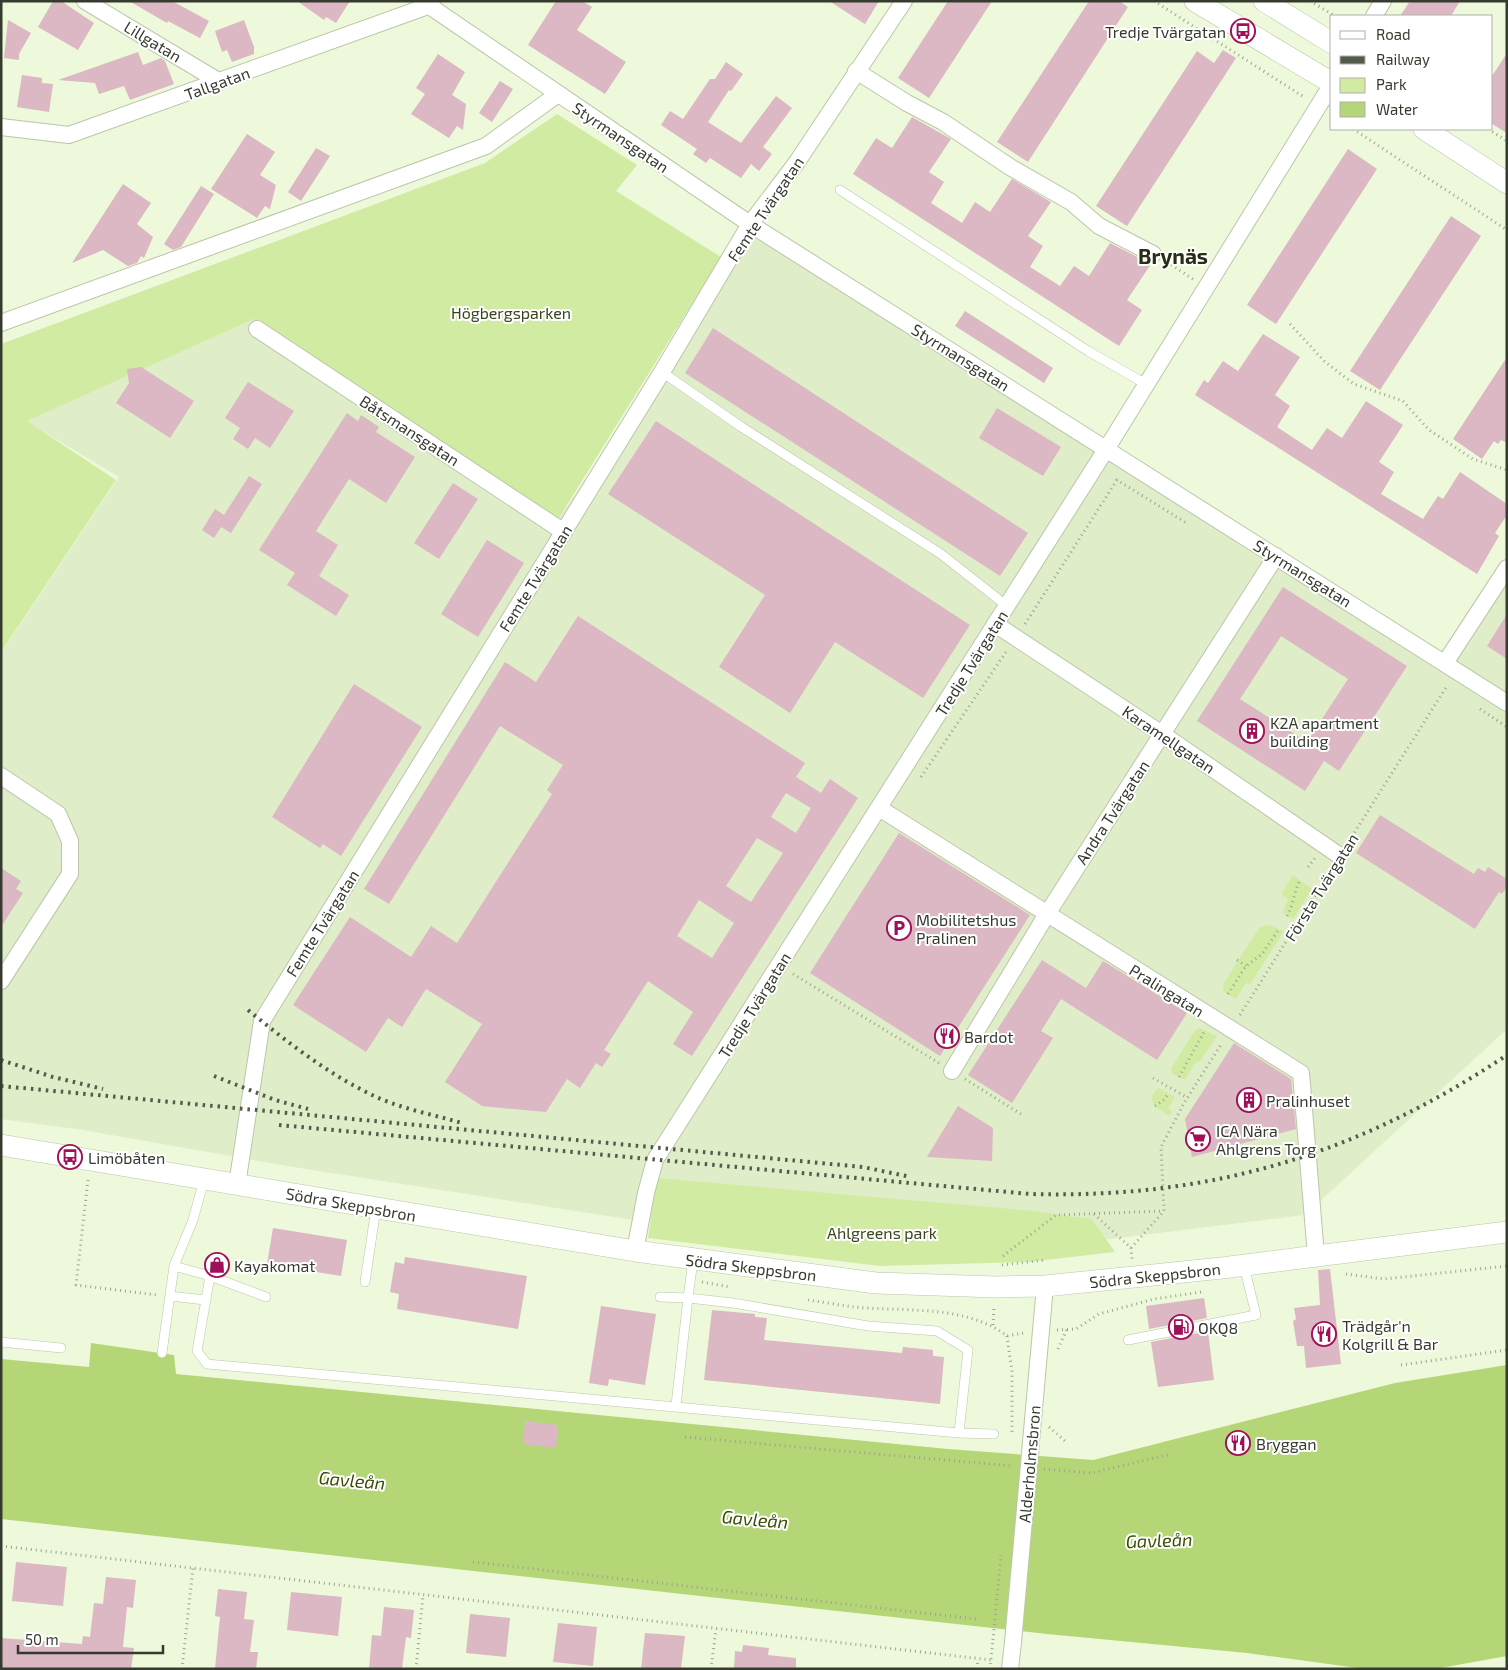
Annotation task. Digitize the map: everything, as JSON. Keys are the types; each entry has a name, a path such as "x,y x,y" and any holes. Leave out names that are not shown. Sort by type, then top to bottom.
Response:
{"street":[{"name":"Lillgatan","path":"86,1 220,82"},
{"name":"Femte Tvärgatan","path":"237,1184 262,1022 662,372 750,224 797,162 904,1"},
{"path":"1195,1 1330,82"},
{"path":"1264,1 1330,42"},
{"path":"1375,15 1383,1"},
{"name":"Tallgatan","path":"1,126 69,135 220,82 427,3"},
{"name":"Styrmansgatan","path":"427,3 750,224 1107,448 1507,703"},
{"path":"856,71 907,103 943,122 1010,167 1071,202 1099,226 1153,254"},
{"name":"Tredje Tvärgatan","path":"635,1252 646,1193 655,1160 1107,448 1330,86"},
{"path":"1,323 486,146 558,94"},
{"path":"1426,130 1507,183"},
{"name":"Båtsmansgatan","path":"257,329 564,532"},
{"name":"Andra Tvärgatan","path":"952,1071 1047,914 1276,556"},
{"path":"1451,667 1507,568"},
{"name":"Karamellgatan","path":"995,624 1162,734 1340,856"},
{"path":"1,776 58,814 70,842 70,874 1,981"},
{"name":"Pralingatan","path":"879,808 1301,1073 1316,1256"},
{"name":"Södra Skeppsbron","path":"1,1145 635,1252 876,1283 1045,1286 1244,1265 1507,1232"},
{"name":"Alderholmsbron","path":"1010,1669 1045,1286"}],"lane":[{"path":"840,190 1088,351 1146,384"},
{"path":"662,372 740,426 941,554 1007,606"},
{"path":"162,1354 174,1266 193,1220 204,1180"},
{"path":"365,1282 376,1208"},
{"path":"676,1405 693,1260"},
{"path":"1128,1340 1256,1315 1244,1265"},
{"path":"174,1266 210,1276 266,1297"},
{"path":"210,1276 197,1351 207,1364 676,1405 959,1433 994,1434"},
{"path":"170,1296 205,1300"},
{"path":"660,1297 688,1298 868,1326 937,1331 968,1350 959,1433"},
{"path":"1,1342 61,1348"}],"path":[{"path":"1154,1 1318,106"},
{"path":"1310,1 1333,15"},
{"path":"1355,130 1507,230"},
{"path":"1490,130 1507,141"},
{"path":"1153,254 1206,287"},
{"path":"1290,324 1325,362 1354,384 1403,400 1429,430 1473,459 1507,470"},
{"name":"Första Tvärgatan","path":"1164,1212 1161,1147 1184,1103 1340,856 1451,667"},
{"path":"1308,867 1316,855"},
{"path":"1287,916 1294,904 1300,880"},
{"path":"1228,994 1246,966 1262,954 1279,929"},
{"path":"1236,960 1246,966"},
{"path":"779,965 1024,1116"},
{"path":"1179,1077 1190,1059 1193,1048 1205,1030"},
{"path":"1153,1078 1188,1098"},
{"path":"1154,1106 1165,1100 1168,1094"},
{"path":"88,1180 76,1285 170,1296"},
{"path":"1094,1214 1131,1248 1164,1212"},
{"path":"1003,1256 1056,1215 1164,1212"},
{"path":"952,1314 993,1325 1007,1336 1012,1372 1012,1440"},
{"path":"1401,1365 1507,1350"},
{"path":"1046,1424 1065,1441"},
{"path":"684,1437 1022,1467"},
{"path":"1041,1469 1091,1473 1171,1454"},
{"path":"1,1546 991,1660"},
{"path":"473,1562 976,1619"},
{"path":"182,1669 192,1568"},
{"path":"416,1669 424,1595"},
{"path":"711,1669 716,1629"},
{"path":"990,1669 993,1640"},
{"path":"977,1669 978,1660"}],"shaded area":[{"path":"752,234 1103,454 1264,561 1448,671 1507,582 1507,1029 1305,1215 1086,1242 685,1228 287,1166 83,1130 1,1119 1,653 119,477 26,421 254,319 557,521"}],"green space":[{"name":"Högbergsparken","path":"557,114 637,165 616,191 721,257 557,521 254,319 27,421 116,480 1,652 1,344 485,163"},
{"path":"1293,875 1312,889 1293,919 1283,913 1288,899 1281,894"},
{"path":"1268,925 1284,931 1251,983 1245,984 1236,999 1224,992 1223,984 1260,927"},
{"path":"1200,1028 1217,1036 1200,1061 1195,1063 1185,1080 1173,1074 1171,1069 1195,1030"},
{"path":"1158,1088 1175,1097 1168,1108 1172,1112 1169,1116 1155,1106 1151,1097"},
{"name":"Ahlgreens park","path":"657,1178 1025,1210 1092,1219 1115,1252 1028,1262 880,1266 648,1238"}],"water":[{"name":"Gavleån","path":"91,1343 174,1355 176,1374 948,1449 1093,1460 1395,1383 1507,1365 1507,1656 1435,1669 1365,1669 1247,1653 1047,1634 1,1519 1,1359 89,1367"}],"building":[{"path":"53,1 61,1 94,23 78,50 38,27"},
{"path":"129,1 172,1 209,21 200,38 168,21 167,23"},
{"path":"297,1 350,1 336,23 326,17 324,20"},
{"path":"556,1 582,1 592,7 577,30 626,62 605,94 528,45"},
{"path":"829,1 879,1 865,24"},
{"path":"948,1 992,1 929,98 898,78"},
{"path":"1089,1 1119,1 1128,7 1028,162 997,142"},
{"path":"1410,1 1460,1 1452,15 1401,15"},
{"path":"8,20 31,33 19,54 19,60 4,58"},
{"path":"244,20 254,47 254,54 232,62 227,50 222,52 215,31"},
{"path":"1223,50 1236,58 1127,226 1096,206 1197,51 1214,63"},
{"path":"138,52 143,65 161,58 165,61 174,84 130,100 124,86 99,94 95,83 58,80"},
{"path":"1507,53 1507,133 1493,125 1493,74"},
{"path":"438,54 465,72 452,95 466,104 463,130 457,126 449,138 411,114 425,94 416,88"},
{"path":"726,62 743,74 731,91 729,90 708,122 741,143 776,96 792,108 763,147 772,154 759,171 751,164 741,178 710,158 706,163 693,154 697,149 661,125 670,111 683,119 710,79 715,79"},
{"path":"22,75 42,78 42,83 53,84 49,112 17,107"},
{"path":"500,81 513,89 492,122 479,113"},
{"path":"912,117 951,139 929,172 944,182 931,203 962,223 975,202 990,212 1012,179 1051,202 1028,236 1043,246 1030,267 1060,286 1074,266 1089,276 1110,243 1151,264 1127,300 1142,310 1119,346 853,174 876,138 892,148"},
{"path":"247,134 275,152 260,175 276,185 270,209 265,206 257,218 211,189"},
{"path":"316,148 330,156 301,201 288,192"},
{"path":"1348,149 1377,169 1276,324 1247,305"},
{"path":"123,184 151,203 137,224 153,237 144,258 141,256 137,263 128,266 103,250 72,263"},
{"path":"201,186 214,194 181,247 173,250 164,244"},
{"path":"1451,216 1481,236 1380,390 1350,371"},
{"path":"965,311 1053,368 1044,383 955,326"},
{"path":"713,328 1028,533 1000,576 685,373"},
{"path":"1263,334 1300,357 1275,395 1290,406 1277,427 1312,450 1327,428 1342,438 1366,401 1403,425 1379,462 1394,472 1381,494 1423,519 1438,496 1443,499 1460,472 1507,504 1507,515 1495,533 1499,536 1477,574 1195,395 1204,380 1208,383 1223,361 1238,371"},
{"path":"1507,357 1507,443 1501,440 1498,444 1494,441 1482,459 1453,439"},
{"path":"141,367 194,401 170,438 116,403 129,383 127,369"},
{"path":"248,382 294,411 270,448 255,438 248,449 233,439 240,428 225,418"},
{"path":"997,408 1061,447 1043,476 979,438"},
{"path":"347,413 358,421 361,415 379,427 376,432 415,457 386,503 349,479 316,531 338,545 319,576 349,595 336,616 287,585 295,573 259,550"},
{"path":"656,421 970,625 923,698 835,642 790,713 719,667 765,595 608,494"},
{"path":"249,476 262,484 231,533 221,527 214,538 202,530 215,509 224,515"},
{"path":"453,483 478,499 439,559 414,543"},
{"path":"487,540 524,563 478,637 441,614"},
{"path":"1283,587 1407,666 1339,771 1324,761 1305,791 1197,721","holes":["1281,636 1348,679 1307,742 1240,699"]},
{"path":"1507,614 1507,659 1487,646"},
{"path":"578,616 805,763 796,777 821,793 830,779 858,798 692,1056 673,1044 693,1012 648,981 604,1050 611,1054 602,1067 596,1063 580,1088 567,1079 546,1112 482,1106 445,1082 482,1024 426,989 402,1027 388,1018 366,1052 293,1005 350,917 411,957 431,926 457,943 552,794 547,790 563,765 500,726 389,904 364,889 505,662 536,682","holes":["786,793 811,808 796,833 771,817","757,838 783,853 751,902 726,886","699,900 734,923 712,958 677,936"]},
{"path":"354,684 422,727 341,856 323,844 320,848 272,817"},
{"path":"1380,815 1474,874 1478,868 1485,872 1488,867 1507,879 1507,886 1502,894 1499,892 1475,929 1356,853"},
{"name":"Mobilitetshus Pralinen","path":"899,833 1030,915 940,1056 810,973"},
{"path":"1,868 21,881 16,889 23,893 1,927"},
{"path":"1042,960 1086,988 1103,961 1187,1013 1157,1060 1061,999 1041,1031 1053,1038 1012,1103 968,1075"},
{"name":"Pralinhuset","path":"1234,1043 1291,1079 1296,1129 1192,1157 1185,1119"},
{"path":"958,1106 993,1128 992,1161 927,1157"},
{"path":"273,1228 347,1240 341,1276 267,1264"},
{"path":"405,1257 527,1276 518,1329 397,1309 399,1294 390,1292 395,1262 404,1264"},
{"path":"1330,1269 1341,1364 1306,1368 1304,1346 1297,1346 1293,1321 1296,1319 1294,1308 1320,1305 1318,1270"},
{"path":"1204,1298 1207,1318 1149,1329 1146,1306"},
{"path":"601,1306 656,1314 645,1385 609,1379 608,1386 589,1383"},
{"path":"712,1310 755,1314 755,1317 767,1318 764,1340 902,1353 903,1347 933,1350 933,1356 944,1357 940,1404 704,1380"},
{"path":"1208,1331 1214,1380 1158,1387 1151,1342"},
{"path":"525,1421 558,1425 556,1448 523,1444"},
{"path":"16,1562 67,1567 63,1606 12,1601"},
{"path":"106,1577 136,1580 133,1608 127,1607 123,1647 134,1648 131,1669 1,1669 1,1638 82,1644 83,1636 90,1637 94,1603 103,1604"},
{"path":"218,1589 247,1592 244,1619 254,1620 250,1652 258,1652 256,1669 215,1669 220,1617 215,1616"},
{"path":"291,1592 342,1597 338,1636 287,1630"},
{"path":"384,1607 414,1610 411,1638 406,1637 402,1669 369,1669 372,1635 381,1636"},
{"path":"470,1614 510,1618 506,1657 466,1653"},
{"path":"558,1623 597,1627 593,1666 553,1662"},
{"path":"645,1633 685,1636 681,1669 641,1669"},
{"path":"743,1645 769,1648 768,1655 796,1658 796,1669 734,1669 735,1651 742,1652"}],"railway":[{"path":"248,1010 321,1065 368,1093 402,1107 462,1123"},
{"path":"279,1125 1030,1194 1096,1194 1159,1188 1220,1179 1280,1164 1338,1144 1394,1120 1451,1090 1507,1055"},
{"path":"1,1060 53,1077 103,1089"},
{"path":"214,1076 275,1100 308,1109"},
{"path":"1,1086 863,1167 911,1177"}],"place":[{"name":"Tredje Tvärgatan","path":"1243,31"},
{"name":"K2A apartment building","path":"1252,731"},
{"name":"Mobilitetshus Pralinen","path":"899,928"},
{"name":"Bardot","path":"947,1036"},
{"name":"Pralinhuset","path":"1249,1100"},
{"name":"ICA Nära Ahlgrens Torg","path":"1198,1139"},
{"name":"Limöbåten","path":"70,1157"},
{"name":"Kayakomat","path":"217,1265"},
{"name":"OKQ8","path":"1181,1327"},
{"name":"Trädgår'n Kolgrill & Bar","path":"1324,1334"},
{"name":"Bryggan","path":"1238,1443"}],"district":[{"name":"Brynäs","path":"1173,255"}]}
